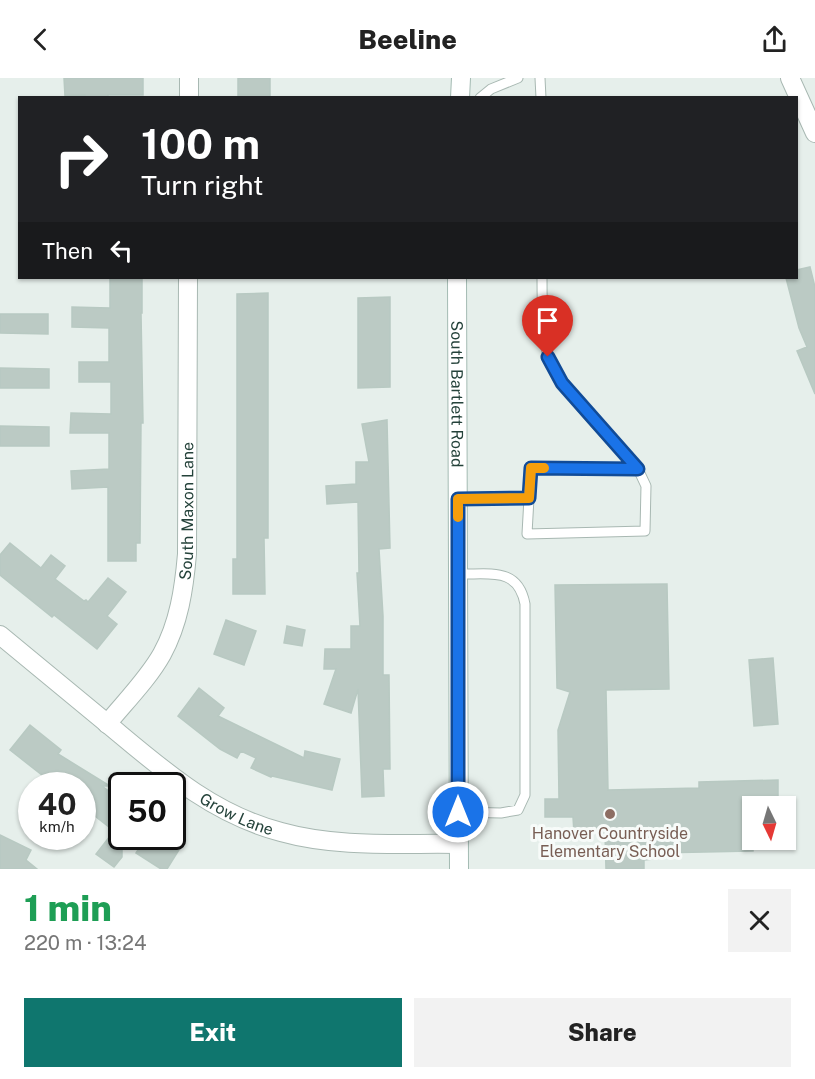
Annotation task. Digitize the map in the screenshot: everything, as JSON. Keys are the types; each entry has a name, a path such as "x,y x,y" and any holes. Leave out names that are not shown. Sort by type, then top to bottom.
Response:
{"street":[{"path":"189,78 189,96"},
{"path":"460,78 460,96"},
{"path":"790,78 815,133"},
{"name":"South Maxon Lane","path":"107,724 162,654 175,624 183,588 187,554 188,279"},
{"name":"South Bartlett Road","path":"457,279 459,869"},
{"name":"Grow Lane","path":"0,635 172,778 196,794 244,819 282,832 332,842 458,844"}],"lane":[{"path":"482,96 491,89 518,78"},
{"path":"540,78 541,96"},
{"path":"542,279 548,357 562,383 638,469 646,486 645,531 527,534 531,468 638,469"},
{"path":"458,499 529,498"},
{"path":"458,574 501,575 514,580 523,591 525,604 525,795 518,810 501,813 458,812"}],"building":[{"path":"64,78 143,78 143,95 65,96"},
{"path":"238,78 270,78 270,96 238,96"},
{"path":"810,267 815,287 815,394 797,351 807,347 799,328 786,279 798,279 798,270"},
{"path":"110,279 142,279 143,423 141,423 140,543 136,543 136,561 108,561 108,487 72,489 71,471 109,469 109,433 70,433 71,413 111,414 111,382 79,382 79,362 109,362 109,328 72,327 72,307 110,308"},
{"path":"268,293 268,538 264,538 265,594 233,594 233,559 237,559 237,294"},
{"path":"390,297 390,387 358,388 358,298"},
{"path":"0,314 48,314 48,334 0,333"},
{"path":"0,368 49,369 49,388 0,388"},
{"path":"387,420 390,548 379,549 383,616 383,675 389,675 390,769 383,769 384,796 362,797 358,689 351,713 324,704 336,669 324,669 325,649 351,649 351,626 360,626 357,573 359,573 358,502 327,504 326,486 356,484 356,462 369,462 362,424"},
{"path":"0,426 49,427 49,446 0,446"},
{"path":"10,543 41,568 51,555 65,566 55,579 84,601 88,602 108,578 126,592 107,616 117,624 97,649 54,615 52,617 0,575 0,555"},
{"path":"667,584 669,689 606,690 608,790 699,788 699,782 778,780 778,796 742,796 742,850 753,851 655,853 653,859 644,860 644,869 606,869 605,833 574,833 573,817 545,817 545,799 559,799 558,730 570,692 557,688 555,585"},
{"path":"226,620 256,631 244,665 214,654"},
{"path":"287,626 305,630 302,646 284,643"},
{"path":"773,658 778,724 754,726 749,660"},
{"path":"199,688 224,708 218,716 304,758 305,751 340,759 332,790 271,777 251,768 256,758 241,751 237,758 220,749 178,716"},
{"path":"30,725 61,750 58,754 87,772 38,772 10,750"},
{"path":"96,777 108,785 102,786 108,790 108,826 96,817"},
{"path":"0,835 18,844 18,850 31,850 26,860 37,869 0,869"},
{"path":"108,839 108,850 122,850 122,857 114,867 96,854"},
{"path":"138,850 179,850 167,869 161,869 136,853"}],"slow traffic":[{"path":"458,517 458,499 529,498 531,468 544,468"}],"place":[{"name":"Hanover Countryside Elementary School","path":"610,814"}],"route":[{"path":"458,812 458,499 529,498 531,468 638,469 562,383 548,357"}]}
